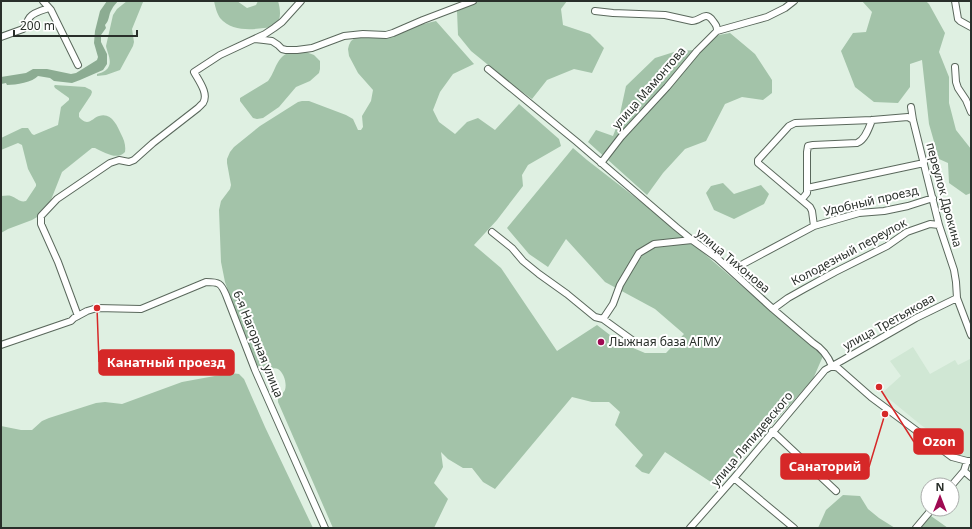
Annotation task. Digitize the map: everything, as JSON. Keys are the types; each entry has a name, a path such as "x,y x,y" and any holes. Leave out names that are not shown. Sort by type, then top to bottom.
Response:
{"street":[{"path":"1,345 71,321 78,316 58,262 41,224 41,216 57,199 110,163 120,160 129,162 134,160 203,104 205,97 194,72 220,55 265,34 282,22 301,1"},
{"path":"252,39 272,41 282,49 286,50 312,48 344,36 363,34 386,35 393,33 473,1"},
{"name":"улица Мамонтова","path":"601,163 621,137 667,87 697,51 717,31 767,17 785,8 794,1"},
{"path":"955,1 958,19 971,27"},
{"path":"1,36 23,29 32,15 47,4 78,65"},
{"path":"595,11 665,15 692,21 696,21 706,16 709,17 717,26 717,31"},
{"path":"955,67 958,88 966,100 971,112"},
{"name":"улица Тихонова","path":"488,69 692,240 717,258 773,309 825,352 832,366 838,368 872,397 952,457 969,461"},
{"name":"переулок Дрокина","path":"911,107 939,224 954,270 957,298 971,335"},
{"path":"814,226 810,207 758,163 758,160 789,126 795,123 908,117 913,120"},
{"path":"802,199 807,188 808,146 860,142 872,120"},
{"path":"807,188 924,163"},
{"name":"Удобный проезд","path":"733,272 743,264 814,226 859,213 884,211 908,206 933,198"},
{"name":"Колодезный переулок","path":"773,309 810,285 888,246 907,232 930,224 939,224"},
{"path":"492,232 512,248 523,261 539,274 595,317 603,319 632,340"},
{"path":"603,319 613,304 620,285 639,253 654,244 692,240"},
{"name":"6-я Нагорная улица","path":"78,316 97,308 141,309 206,282 216,282 220,284 226,295 255,370 325,528"},
{"name":"улица Третьякова","path":"832,366 916,318 957,298"},
{"name":"улица Ляпидевского","path":"690,528 825,370 832,366"},
{"path":"772,431 836,491"},
{"path":"959,477 969,461"},
{"path":"964,471 971,477"},
{"path":"734,478 794,528"},
{"path":"916,528 925,517"}],"shaded area":[{"path":"107,1 118,1 111,11 105,25 106,28 101,35 101,42 107,54 107,64 103,70 72,83 54,81 50,78 38,76 24,83 11,85 7,85 6,83 1,84 1,77 26,73 33,69 47,69 71,74 76,73 97,60 98,57 94,43 95,31 100,11"},
{"path":"127,1 143,2 132,29 134,42 133,46 120,70 106,75 97,76 97,74 106,70 110,64 106,46 113,15 117,9"},
{"path":"214,1 237,1 247,8 256,5 258,1 278,1 280,16 276,24 268,28 241,29 224,22 220,18"},
{"path":"479,1 567,1 561,9 563,25 590,34 604,48 592,73 574,69 547,80 532,99 471,51 458,35 457,11"},
{"path":"862,1 926,1 929,4 945,33 939,52 949,77 949,103 956,130 971,149 971,193 966,195 949,183 948,163 939,159 929,124 922,60 910,64 910,87 898,103 874,102 855,87 841,51 853,33 866,32 872,12"},
{"path":"436,21 474,64 453,74 440,92 433,110 439,122 455,134 467,122 478,118 495,130 519,104 559,139 561,146 528,165 522,175 523,186 497,220 474,245 501,268 557,351 597,325 619,342 645,353 666,353 684,334 655,309 605,282 566,239 548,267 529,254 507,228 573,148 671,225 823,356 813,379 717,486 665,452 649,474 642,472 635,466 643,455 615,425 620,412 609,402 592,402 572,397 495,489 483,482 472,468 463,468 448,459 441,452 443,467 434,483 448,499 434,528 333,528 278,402 278,397 285,390 286,384 284,378 278,369 262,369 257,365 240,325 225,282 221,262 219,210 221,201 230,189 231,185 227,159 234,147 260,126 302,101 309,101 346,115 353,119 358,130 361,130 363,127 362,116 371,101 373,90 358,73 349,56 348,49 351,41 358,36 385,33"},
{"path":"730,33 755,54 772,80 772,93 763,100 742,97 725,104 706,141 685,149 663,173 647,195 588,142 596,130 613,136 618,123 626,86 655,58 674,52 693,50 719,35"},
{"path":"291,52 306,52 314,55 320,61 319,73 310,81 296,87 279,107 263,118 253,118 240,101 240,98 268,81 279,60"},
{"path":"55,85 85,87 91,90 91,95 79,113 79,117 87,122 103,115 113,120 123,138 125,152 122,155 114,156 92,148 62,172 51,200 39,216 1,233 1,196 10,196 20,201 26,201 36,184 28,169 22,145 18,143 1,150 1,138 22,128 28,128 34,135 58,125 61,107 69,100 69,98 55,88"},
{"path":"723,183 734,194 761,185 769,194 764,204 734,219 714,210 706,193 711,186"},
{"path":"913,347 930,374 955,360 958,365 970,359 971,457 964,457 956,452 882,393 901,376 890,361"},
{"path":"231,373 239,374 244,379 313,528 1,528 1,426 21,430 32,430 42,421 49,418 96,403 105,402 122,404 182,382"},
{"path":"843,495 860,496 868,509 895,528 818,528 826,510"},
{"path":"930,517 932,517 948,528 920,528"}],"place":[{"name":"Канатный проезд","path":"97,308"},
{"name":"Лыжная база АГМУ","path":"601,342"},
{"name":"Ozon","path":"879,387"},
{"name":"Санаторий","path":"885,414"}]}
